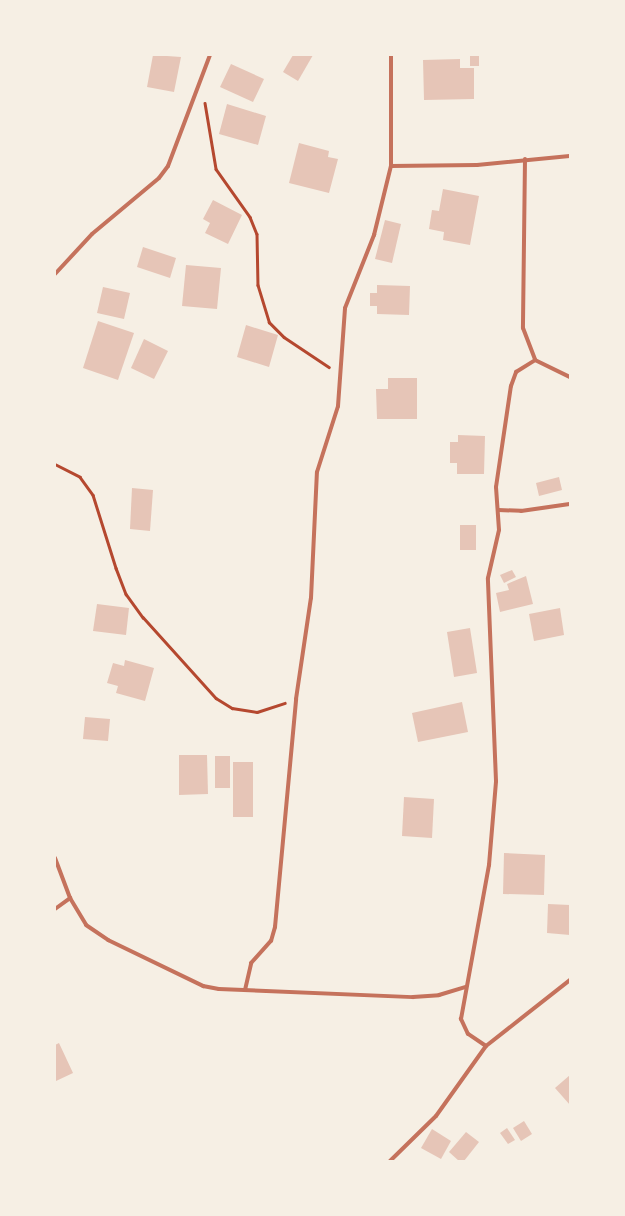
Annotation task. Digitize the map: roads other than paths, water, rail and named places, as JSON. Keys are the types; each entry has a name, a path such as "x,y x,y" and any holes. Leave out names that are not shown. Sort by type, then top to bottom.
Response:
{"street":[{"path":"55,274 92,234 159,178 168,166 210,55"},
{"path":"245,990 251,963 271,941 275,927 296,699 311,598 317,472 338,406 345,308 374,235 391,166 391,55"},
{"path":"391,166 477,165 525,159 570,156"},
{"path":"525,159 521,318 525,340 535,360 570,377"},
{"path":"486,1046 468,1034 462,1027 461,1019 489,865 496,781 488,578 499,530 497,479 513,377 535,360"},
{"path":"498,510 521,511 570,504"},
{"path":"55,858 70,898 86,925 108,940 203,986 219,990 413,997 439,995 466,987"},
{"path":"55,908 70,898"},
{"path":"390,1161 436,1116 486,1046 570,980"},
{"path":"396,1156 398,1161"}]}
